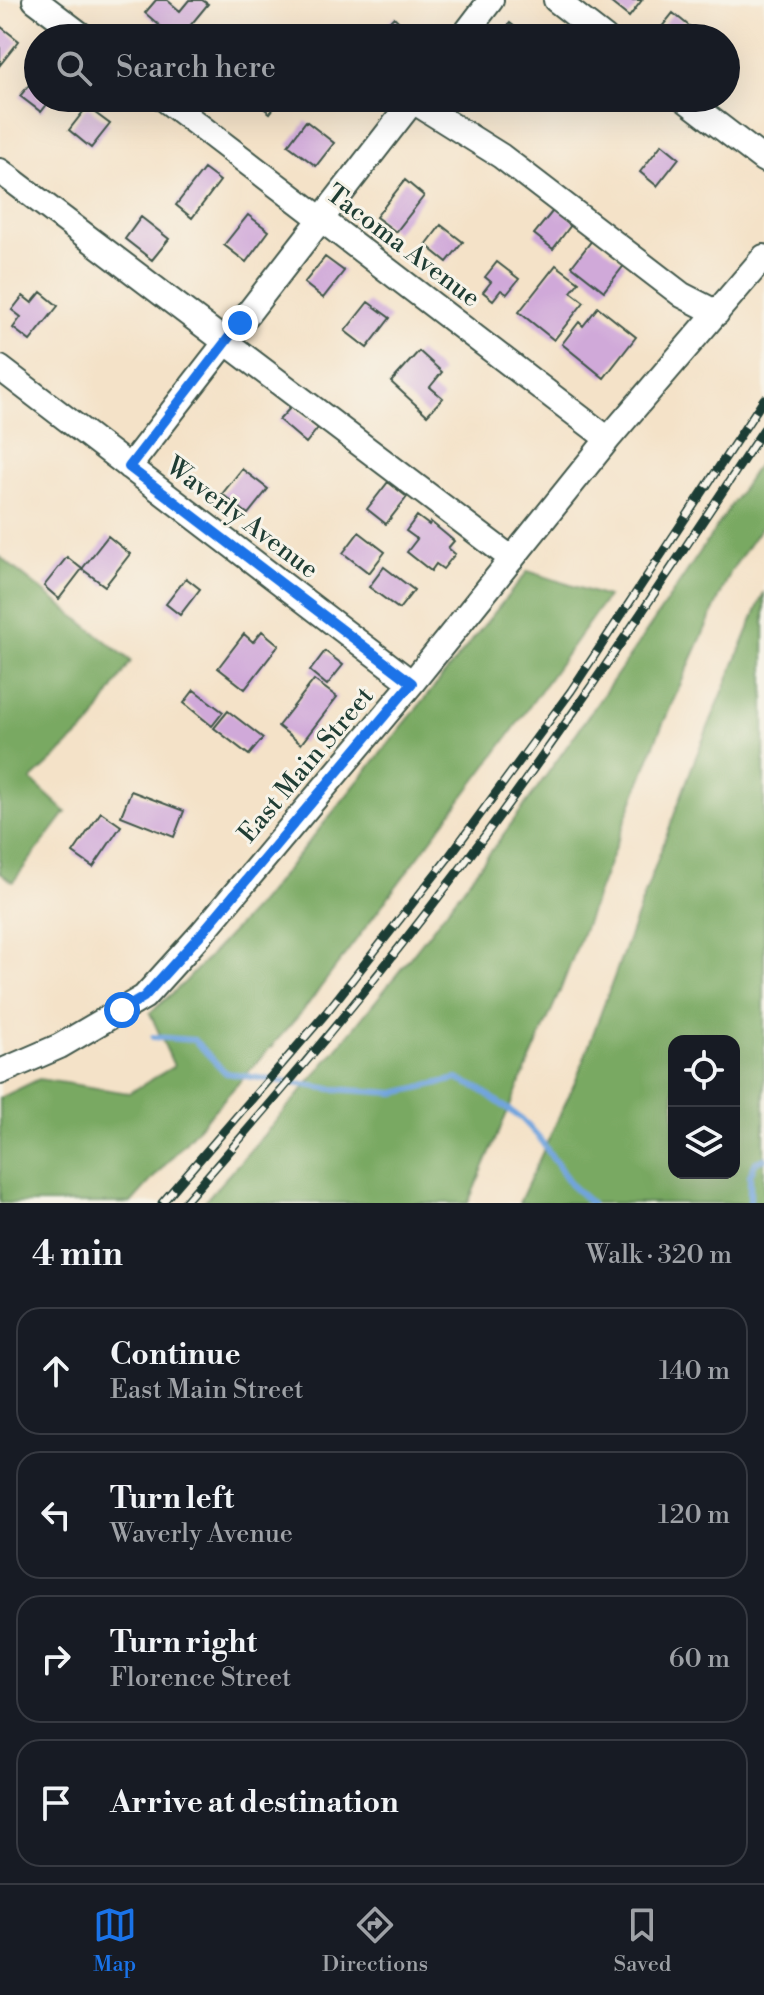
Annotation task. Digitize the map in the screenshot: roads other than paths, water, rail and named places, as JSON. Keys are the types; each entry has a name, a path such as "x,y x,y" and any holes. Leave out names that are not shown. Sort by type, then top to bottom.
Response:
{"street":[{"path":"35,0 67,24"},
{"path":"473,24 491,0"},
{"path":"556,0 584,8"},
{"name":"Tacoma Avenue","path":"181,112 608,439"},
{"path":"129,467 405,112"},
{"path":"433,112 501,156 682,295 717,313"},
{"path":"701,112 764,160"},
{"path":"0,171 512,559"},
{"name":"East Main Street","path":"0,1072 60,1046 144,997 201,934 412,683 608,439 764,257"},
{"name":"Waverly Avenue","path":"0,368 412,683"}],"waterway":[{"path":"153,1037 194,1040 226,1073 332,1089 395,1093 457,1079 478,1088 522,1119 537,1135 572,1186 591,1203"},
{"path":"750,1203 750,1175 756,1162 764,1159"}],"railway":[{"path":"162,1203 326,1013 448,858 571,691 764,399"},
{"path":"184,1203 348,1011 485,835 607,663 764,429"}]}
